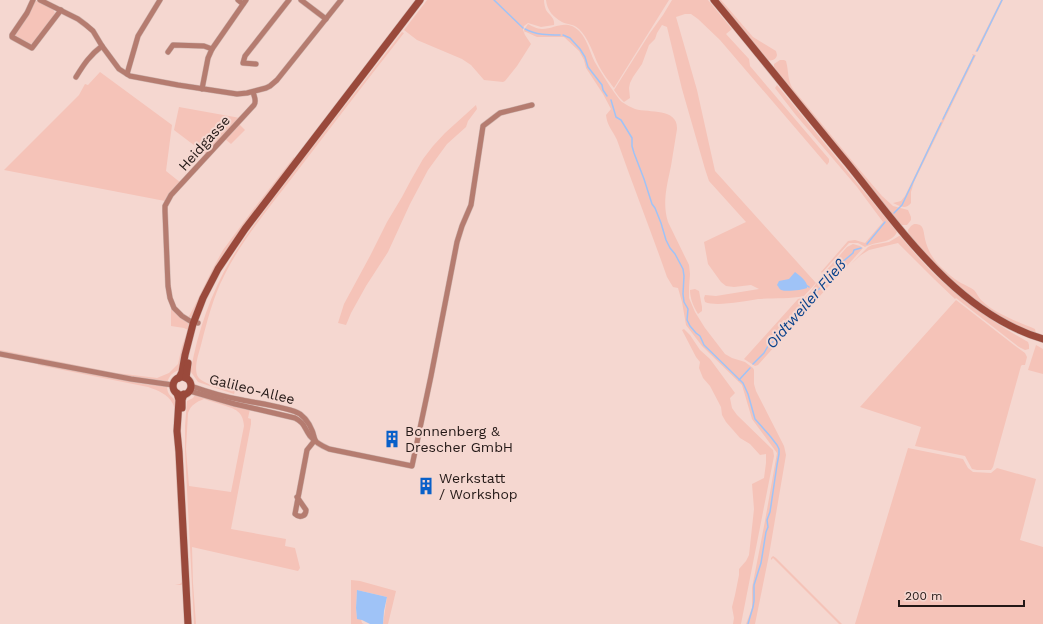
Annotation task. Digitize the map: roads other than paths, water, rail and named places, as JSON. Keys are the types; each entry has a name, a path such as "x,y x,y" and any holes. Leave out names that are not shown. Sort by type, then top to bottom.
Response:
{"street":[{"path":"33,0 27,13 12,35 12,37 32,48 61,10"},
{"path":"40,0 78,19 86,25 92,31 119,69 130,76 237,94 253,92 270,86 341,0"},
{"path":"127,74 138,36 160,0"},
{"path":"202,89 208,58 244,2 238,0"},
{"path":"256,64 243,63 245,56 289,0"},
{"path":"301,0 326,19"},
{"path":"182,378 188,363 196,322 227,257 245,229 420,0"},
{"path":"714,0 902,232 936,270 969,299 1002,322 1043,339"},
{"path":"168,52 173,45 204,46 212,50"},
{"path":"76,77 85,62 102,46"},
{"name":"Heidgasse","path":"196,322 182,316 174,308 170,298 165,206 172,196 255,103 253,92"},
{"name":"Galileo-Allee","path":"186,391 295,418 301,422 310,436 329,449 412,466 457,242 471,205 483,126 500,113 532,105"},
{"path":"0,354 131,379 173,385"},
{"path":"186,391 174,390 173,385 175,380 182,378 190,382 186,391 179,400 177,431 180,452 188,624"},
{"path":"297,497 307,450 315,440"}],"water":[{"path":"795,272 805,281 807,288 790,291 780,290 777,285 779,281 789,279"},
{"path":"357,590 387,597 383,624 370,624 357,619"}],"waterway":[{"path":"494,0 523,28"},
{"name":"Oidtweiler Fließ","path":"977,51 1002,0"},
{"path":"525,29 538,34 560,35"},
{"path":"563,35 570,38 580,49 585,57 588,67 602,85 607,96"},
{"name":"Oidtweiler Fließ","path":"943,119 974,56"},
{"path":"611,100 616,117 621,120 632,138 634,153 666,240 683,269 683,294 684,302 688,309 687,320 690,326 700,336 704,345 743,383 748,394 755,419 779,449 770,512 767,520 768,527 761,563 754,585 754,601 748,624"},
{"name":"Oidtweiler Fließ","path":"894,213 902,205 941,123"},
{"name":"Oidtweiler Fließ","path":"867,244 885,222"},
{"name":"Oidtweiler Fließ","path":"753,364 776,339 780,332 788,327 793,318 799,314 805,305 813,299 816,292 825,281 836,272 840,264 853,253 854,250 861,248"},
{"name":"Oidtweiler Fließ","path":"739,380 750,368"}],"place":[{"name":"Bonnenberg & Drescher GmbH","path":"392,439"},
{"name":"Werkstatt / Workshop","path":"426,486"}]}
